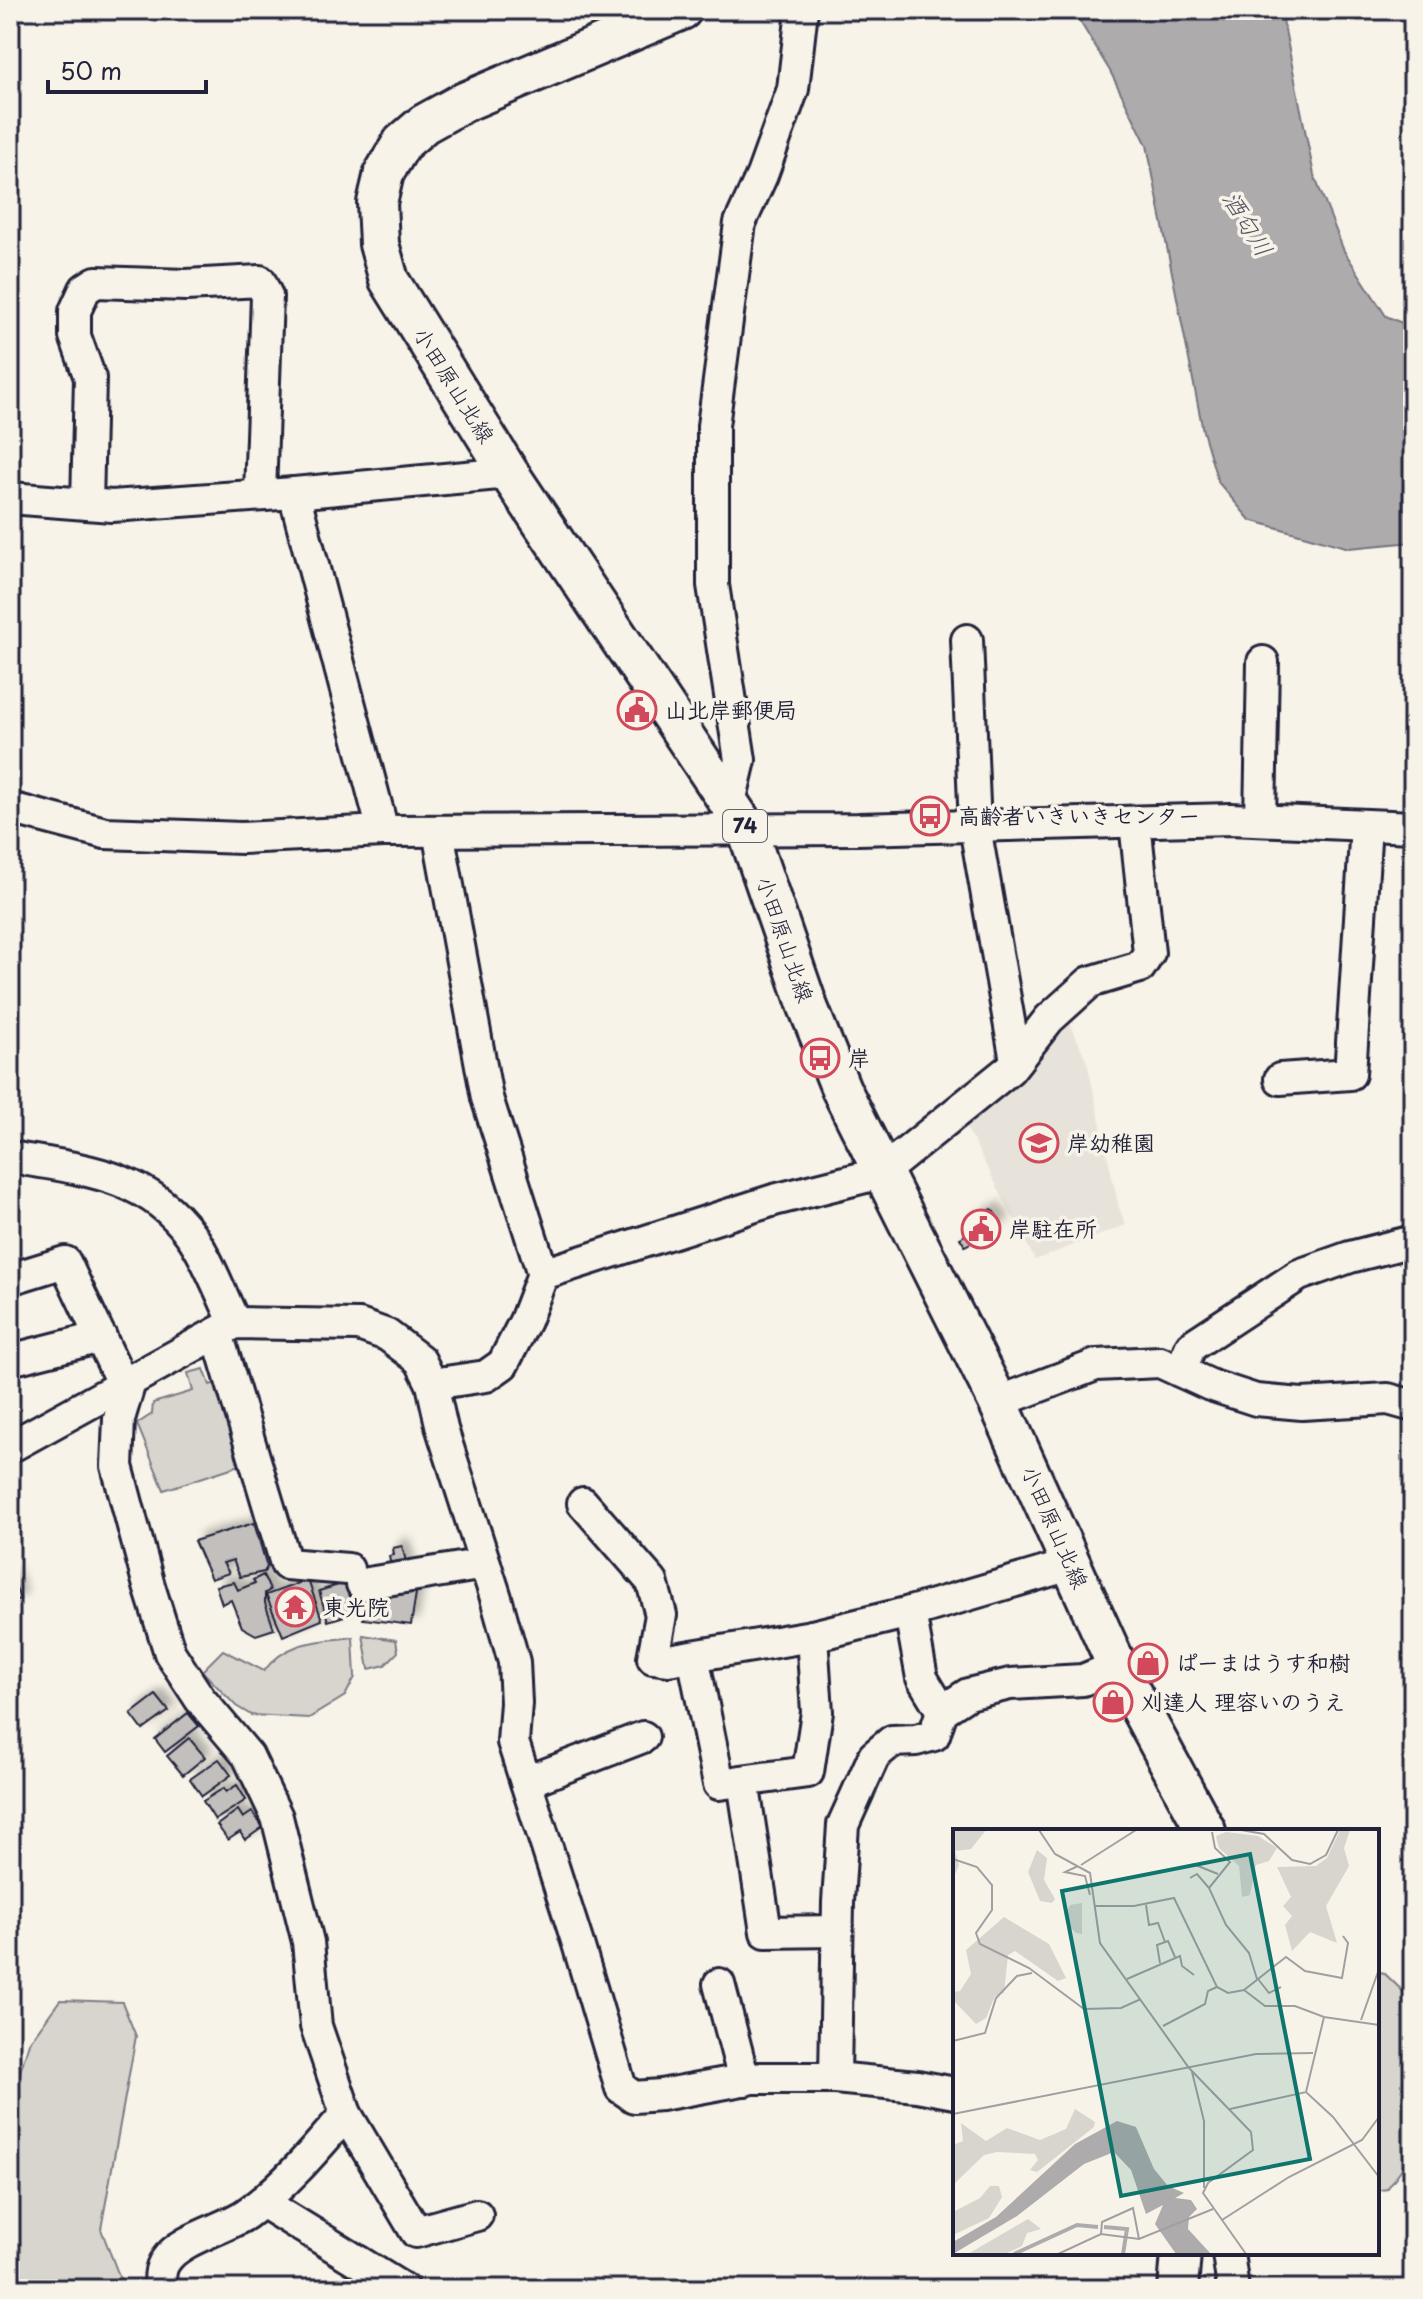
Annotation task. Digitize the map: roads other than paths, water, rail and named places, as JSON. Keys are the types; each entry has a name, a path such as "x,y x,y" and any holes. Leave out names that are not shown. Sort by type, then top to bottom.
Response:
{"main road":[{"name":"小田原山北線","path":"682,10 462,103 424,124 402,143 384,173 377,203 379,244 389,280 509,473 739,816 841,1089 998,1402 1117,1666 1205,1829"},
{"path":"1178,2289 1181,2255"}],"street":[{"path":"739,816 740,760 713,585 713,426 740,223 762,175 793,89 802,10"},
{"path":"87,504 90,378 75,336 75,311 85,289 96,282 186,285 260,281 267,296 260,494"},
{"path":"10,498 112,506 509,473"},
{"path":"294,493 383,831"},
{"path":"967,640 975,827 1016,1061"},
{"path":"1260,820 1263,662"},
{"path":"10,808 105,833 242,838 739,816 975,827 1230,819 1413,827"},
{"path":"543,1274 774,1200 881,1173 1010,1069 1049,1019 1090,982 1140,967 1149,953 1135,823"},
{"path":"1280,1079 1350,1074 1366,825"},
{"path":"432,1384 486,1376 503,1364 525,1321 543,1274 487,1098 438,831"},
{"path":"10,1157 107,1175 162,1202 192,1236 226,1328 286,1564 355,1576 485,1564"},
{"path":"1180,1371 1191,1346 1299,1275 1350,1257 1413,1241"},
{"path":"10,1279 65,1262 127,1384 119,1419 117,1466 149,1586 170,1653 200,1699 248,1756 277,1817 308,1942 316,2026 346,2114 416,2232 477,2215"},
{"path":"10,1447 226,1328 359,1325 387,1335 420,1360 432,1384 442,1429 514,1662 516,1703 513,1742 621,2088 634,2097 744,2080 835,2078 953,2093"},
{"path":"10,1360 101,1337"},
{"path":"998,1402 1096,1365 1160,1362 1256,1400 1302,1404 1388,1399 1413,1406"},
{"path":"583,1503 652,1582 661,1615 653,1658 668,1660 812,1636 910,1612 1073,1564"},
{"path":"910,1612 922,1678 942,1711"},
{"path":"693,1656 719,1784 808,1772 817,1712 812,1636"},
{"path":"835,2078 837,1931 843,1825 874,1756 892,1741 916,1740 934,1735 942,1711 968,1694 1010,1684 1083,1680 1117,1666"},
{"path":"526,1782 643,1737"},
{"path":"743,1781 766,1932 837,1931"},
{"path":"719,1984 744,2080"},
{"path":"161,2289 159,2275 166,2259 262,2202 315,2150 346,2114"},
{"path":"262,2202 403,2289"},
{"path":"1228,2255 1233,2289"}],"water":[{"name":"酒匂川","path":"1073,10 1281,10 1314,175 1344,251 1386,316 1413,328 1413,542 1349,548 1250,520 1218,482 1203,431 1147,145 1110,71"}],"place":[{"name":"山北岸郵便局","path":"637,710"},
{"name":"高齢者いきいきセンター","path":"930,816"},
{"name":"岸","path":"820,1058"},
{"name":"岸幼稚園","path":"1039,1143"},
{"name":"岸駐在所","path":"981,1229"},
{"name":"東光院","path":"295,1607"},
{"name":"ぱーまはうす和樹","path":"1148,1663"},
{"name":"刈達人 理容いのうえ","path":"1113,1702"}]}
